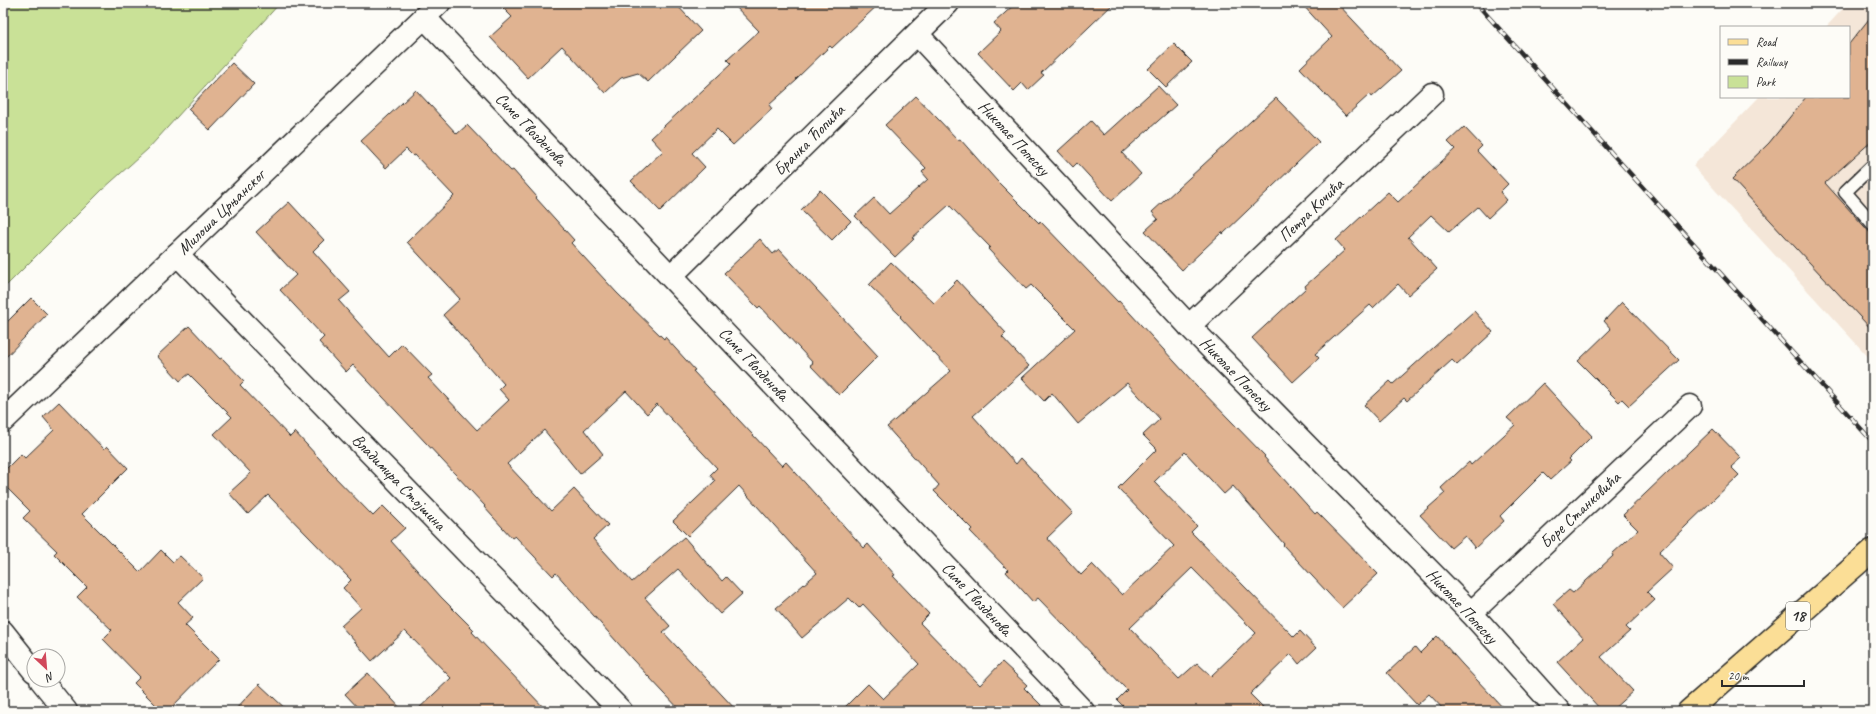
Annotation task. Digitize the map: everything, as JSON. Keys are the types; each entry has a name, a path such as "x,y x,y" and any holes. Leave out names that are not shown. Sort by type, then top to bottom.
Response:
{"main road":[{"name":"18","path":"1689,711 1873,550"}],"street":[{"name":"Бранка Ћопића","path":"671,276 948,3"},
{"name":"Милоша Црњанског","path":"3,421 431,10"},
{"name":"Симе Гвозденова","path":"431,10 671,276 1083,711"},
{"name":"Николае Попеску","path":"917,34 1189,326 1471,613 1559,711"},
{"name":"Петра Кочића","path":"1189,326 1432,94"},
{"name":"Владимира Стојшина","path":"178,254 621,711"},
{"name":"Боре Станковића","path":"1471,613 1690,406"},
{"path":"3,632 26,661"},
{"path":"48,688 66,711"}],"lane":[{"path":"1873,165 1845,192 1873,224"}],"shaded area":[{"path":"1848,3 1873,3 1873,362 1693,166 1758,98 1850,98 1850,26 1827,26"}],"green space":[{"path":"3,3 280,3 148,149 102,190 3,289"}],"building":[{"path":"498,3 675,3 701,31 648,82 638,73 621,78 605,93 562,46 528,78 490,37 512,17"},
{"path":"732,3 880,3 832,48 830,46 796,79 797,80 769,105 772,109 733,145 717,129 692,153 705,167 660,211 631,181 663,151 651,138 731,64 727,60 759,31"},
{"path":"1016,3 1114,3 1041,73 1044,75 1028,90 1022,83 1014,91 978,53 1001,31 994,23"},
{"path":"1301,3 1337,3 1401,71 1372,97 1370,94 1346,116 1300,68 1332,37"},
{"path":"1873,14 1873,140 1825,183 1873,236 1873,331 1732,179 1769,143 1805,98 1850,98 1850,43"},
{"path":"1174,44 1192,62 1166,87 1148,69"},
{"path":"232,63 254,84 210,130 188,109"},
{"path":"1158,86 1176,105 1122,153 1141,174 1112,201 1077,163 1073,167 1058,151 1091,121 1104,135"},
{"path":"416,90 457,134 467,125 511,171 513,170 574,240 571,243 617,293 664,339 665,337 695,370 693,371 782,466 786,462 864,548 868,544 895,575 893,576 929,614 920,623 980,685 1002,662 1027,685 1024,688 1047,711 841,711 868,684 883,699 919,664 863,604 859,608 849,598 802,638 776,608 817,573 739,486 688,536 673,521 715,481 710,475 717,468 657,404 647,414 626,391 584,430 603,454 580,474 544,430 507,464 551,511 574,489 608,525 593,539 632,582 684,537 722,581 726,577 742,594 720,614 678,569 645,598 670,626 663,632 737,711 681,711 632,659 556,573 553,576 515,536 512,538 484,507 485,506 353,365 346,372 319,342 324,337 280,290 296,275 256,232 289,202 324,240 313,251 350,292 339,301 389,357 402,344 432,375 428,378 477,430 509,400 499,389 504,384 443,315 460,299 407,242 454,196 415,155 413,156 406,149 386,168 361,141"},
{"path":"916,96 958,140 960,139 997,181 1039,223 1040,221 1118,302 1119,301 1196,385 1265,456 1264,457 1315,514 1317,512 1378,574 1342,608 1283,545 1284,544 1233,486 1224,494 1185,452 1154,482 1197,526 1191,532 1294,637 1300,631 1316,648 1299,664 1291,654 1250,694 1267,711 1128,711 1117,700 1127,690 1038,598 1033,602 1006,572 1008,570 970,531 972,529 934,491 939,485 887,427 951,371 900,317 901,316 869,285 891,262 934,303 957,280 1006,333 1002,337 1029,366 973,416 1016,464 1021,458 1073,513 1047,538 1081,575 1092,564 1122,595 1174,546 1118,488 1157,449 1143,435 1160,419 1127,383 1078,424 1052,393 1044,401 1022,378 1075,329 1031,285 1026,289 988,249 990,247 949,205 912,238 914,239 895,257 855,216 874,198 889,214 928,179 922,172 926,168 885,125","holes":["1192,568 1256,633 1211,676 1197,663 1179,679 1130,628"]},
{"path":"1276,98 1319,142 1223,234 1222,232 1182,270 1145,231 1158,219 1152,212"},
{"path":"1464,127 1482,146 1477,151 1508,184 1500,192 1507,200 1488,218 1478,207 1449,232 1431,215 1408,237 1437,269 1408,295 1398,284 1373,308 1370,305 1315,354 1319,358 1293,382 1252,338 1306,288 1305,286 1345,250 1336,240 1388,192 1398,202 1455,149 1448,142"},
{"path":"820,190 851,221 832,240 801,210"},
{"path":"760,239 773,254 779,249 878,356 839,395 810,365 813,363 760,306 758,308 724,273"},
{"path":"31,298 47,314 3,360 3,326"},
{"path":"1622,302 1679,360 1629,406 1622,399 1619,402 1578,361 1611,329 1604,321"},
{"path":"1474,311 1493,332 1457,365 1452,360 1407,401 1404,398 1379,421 1364,405 1390,381 1393,384"},
{"path":"189,326 220,359 222,358 244,381 240,385 290,437 295,432 328,468 327,469 373,516 383,506 405,528 391,541 441,597 474,630 472,632 547,711 416,711 451,678 405,631 372,661 341,626 361,608 343,588 351,580 268,495 248,514 229,493 251,473 214,434 232,417 189,374 180,381 157,356"},
{"path":"1543,383 1592,436 1569,459 1571,461 1550,480 1543,473 1500,516 1504,521 1475,548 1465,536 1451,548 1420,515 1445,493 1441,488 1469,462 1471,465 1515,425 1507,418"},
{"path":"59,402 104,449 107,446 128,468 82,514 140,572 161,550 173,562 180,556 203,578 178,602 193,618 185,625 219,659 168,711 162,711 134,683 140,677 103,639 112,630 77,597 87,587 54,554 57,551 23,518 30,511 3,484 3,472 21,454 25,458 54,430 43,417"},
{"path":"1713,429 1741,458 1731,467 1739,475 1659,552 1673,568 1647,592 1655,600 1626,627 1630,631 1601,657 1633,691 1611,711 1602,711 1557,662 1583,638 1553,604 1569,590 1573,593 1613,556 1612,554 1638,530 1623,515"},
{"path":"1437,636 1506,711 1445,711 1429,694 1417,705 1387,673 1415,647 1420,653"},
{"path":"368,673 403,711 361,711 345,694"},
{"path":"259,684 288,711 234,711"}],"railway":[{"path":"1476,3 1873,442"}]}
